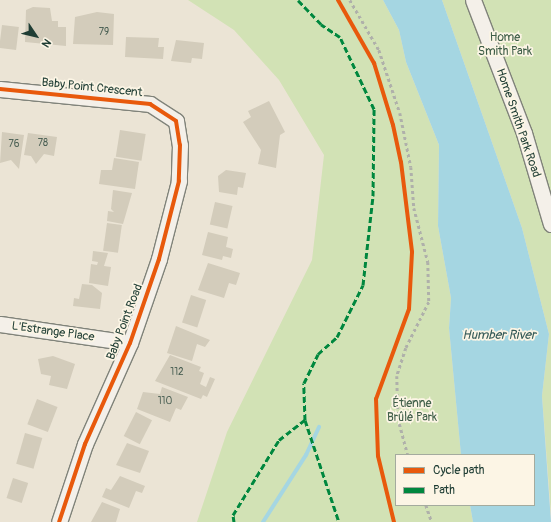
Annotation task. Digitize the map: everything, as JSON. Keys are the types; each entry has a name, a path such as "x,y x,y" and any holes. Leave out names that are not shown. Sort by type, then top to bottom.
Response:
{"street":[{"name":"Home Smith Park Road","path":"474,0 524,133 551,224"},
{"name":"Baby Point Crescent","path":"0,89 150,104 176,122"},
{"name":"Baby Point Road","path":"59,522 85,444 130,343 159,259 179,181 180,145 176,122"},
{"name":"L'Estrange Place","path":"0,324 130,343"}],"path":[{"path":"350,0 378,50 400,113 411,167 414,208 428,262 429,302 406,348 398,376 398,418 408,454"},
{"path":"426,506 432,522"}],"green space":[{"name":"Étienne Brûlé Park","path":"188,0 383,0 399,30 406,62 439,145 438,226 451,298 449,328 461,454 395,454 395,506 470,506 473,522 197,522 227,432 312,260 324,155 279,80 234,30"},
{"name":"Home Smith Park","path":"442,0 551,0 551,515 542,396 549,334 522,228"}],"water":[{"name":"Humber River","path":"383,0 442,0 522,228 549,334 542,396 551,522 473,522 470,506 535,506 535,454 461,454 449,328 451,298 438,226 439,145 406,62 399,30"}],"building":[{"path":"33,7 50,8 52,21 58,21 58,27 66,27 66,46 25,42 26,10"},
{"path":"97,12 114,14 113,45 73,44 75,17"},
{"path":"2,25 19,27 16,50 0,48"},
{"path":"126,37 159,38 158,47 164,47 163,59 125,57"},
{"path":"176,40 204,43 202,59 192,58 191,63 171,61"},
{"path":"269,101 285,132 280,135 276,168 258,164 261,150 243,122 251,117 248,111"},
{"path":"120,130 146,134 141,161 116,157"},
{"path":"2,132 24,135 19,169 11,160 0,163"},
{"path":"28,133 57,137 54,156 44,154 36,164 31,156 24,155"},
{"path":"114,158 139,162 135,189 99,184 101,170 112,170"},
{"path":"226,170 246,173 243,188 238,187 237,195 219,192 218,176"},
{"path":"113,190 132,193 123,224 107,221 108,211 114,212 111,209"},
{"path":"215,202 233,206 227,228 210,224"},
{"path":"107,223 122,225 118,253 103,251"},
{"path":"208,232 228,237 226,247 233,249 231,258 223,256 222,260 202,255"},
{"path":"93,251 108,253 104,266 111,267 108,286 89,283 91,264 97,265 98,262 92,261"},
{"path":"208,263 240,273 236,285 229,283 224,298 198,290"},
{"path":"82,284 92,285 102,293 100,309 73,306 74,298 79,299"},
{"path":"191,295 206,300 197,328 182,323"},
{"path":"176,326 210,340 205,347 197,344 192,361 167,353"},
{"path":"170,355 201,367 199,371 204,373 200,384 206,387 210,377 215,379 207,397 203,395 201,399 155,381"},
{"path":"53,356 75,364 67,389 49,385 51,376 41,374 38,359"},
{"path":"162,387 188,397 181,410 176,408 170,422 137,409 143,392 160,394"},
{"path":"37,399 58,407 48,432 27,424"},
{"path":"136,412 152,420 140,444 124,436"},
{"path":"25,433 42,438 33,469 16,464"},
{"path":"127,443 149,451 140,473 116,465"},
{"path":"120,476 145,486 142,493 136,491 129,508 102,497 106,488 111,490"},
{"path":"13,478 28,483 22,503 7,498"},
{"path":"102,502 120,509 116,522 91,522"}],"waterway":[{"path":"263,522 306,455 319,427"}],"marked path":[{"path":"234,522 233,515 279,440 305,420 304,383 318,354 337,337 363,285 373,196 374,109 340,37 321,24 298,0"},
{"path":"305,420 339,522"}],"cycle path":[{"path":"338,0 374,63 393,125 401,162 412,252 409,309 376,399 378,456 394,522"},
{"path":"0,89 150,104 176,121 180,145 179,181 159,259 130,343 85,444 59,522"}]}
